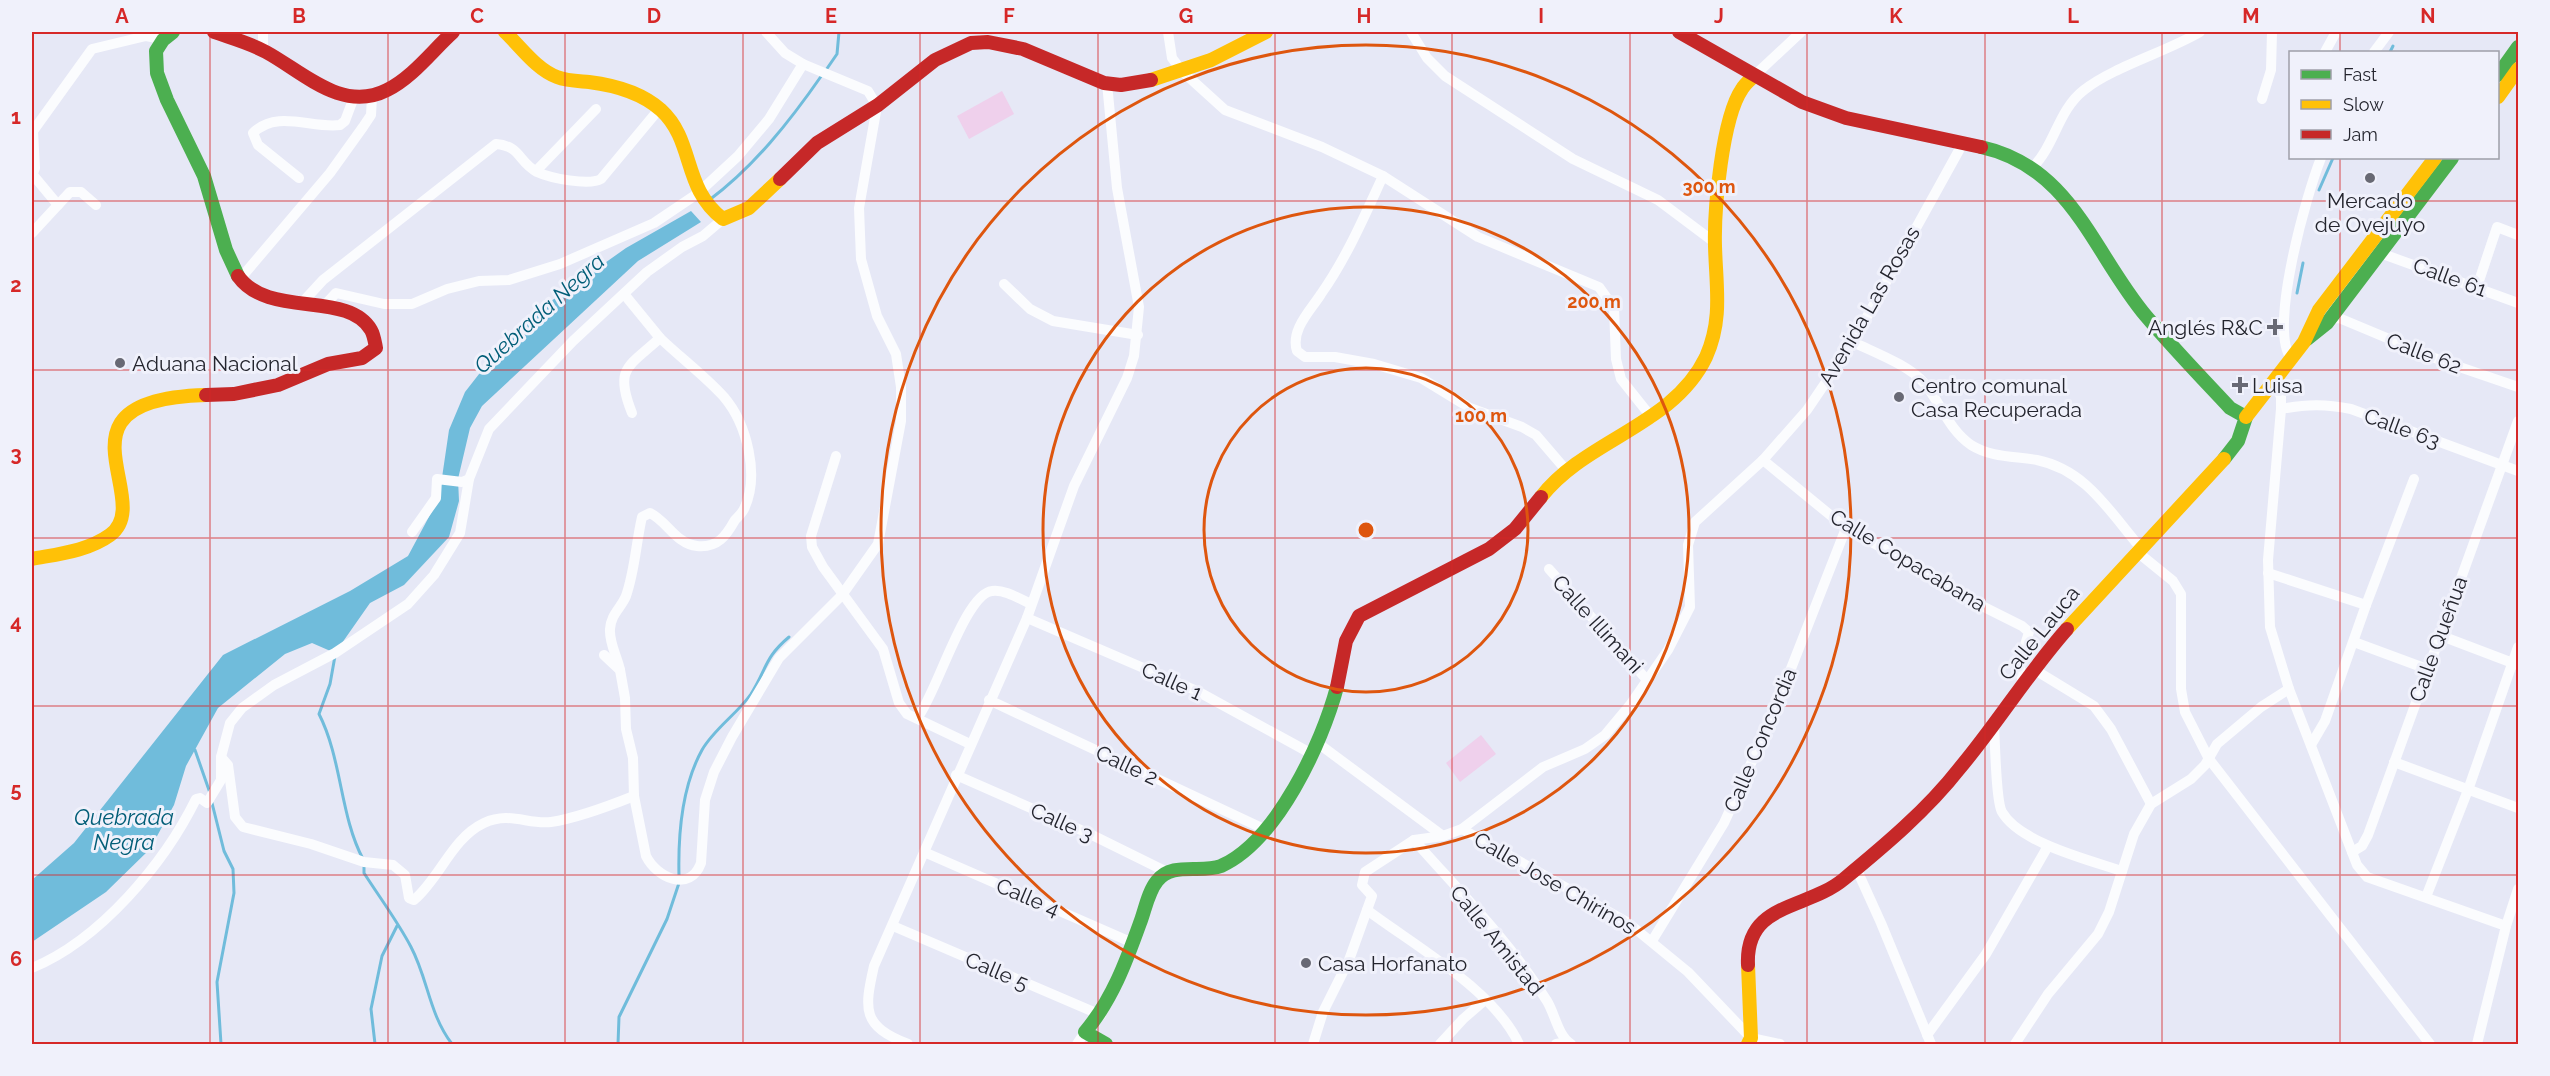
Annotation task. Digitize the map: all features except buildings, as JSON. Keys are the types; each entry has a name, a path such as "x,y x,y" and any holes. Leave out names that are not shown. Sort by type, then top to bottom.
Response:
{"main road":[{"path":"214,32 263,51 313,82 354,97 372,97 403,79 453,32"},
{"path":"505,32 539,66 554,76 610,86 660,108 675,123 681,135 700,197 717,216 739,215 762,197 808,150 839,126 877,106 947,52 970,43 992,42 1018,48 1107,83 1130,84 1182,71 1266,32"},
{"path":"1679,32 1802,102 1846,118 1963,143 2013,157 2033,167 2068,201 2145,315 2230,408 2246,417"},
{"path":"35,554 105,540 122,524 125,508 113,462 113,453 117,435 132,411 168,398 241,393 277,385 337,361 370,356 376,348 375,339 364,321 346,312 324,306 276,302 258,296 240,279 230,258 201,169 157,75 155,58 167,35"},
{"path":"2499,74 2518,47"},
{"path":"2499,96 2518,69"},
{"path":"1106,1044 1081,1038 1101,1016 1157,880 1177,868 1210,869 1226,863 1264,829 1288,798 1316,749 1337,688 1346,639 1350,627 1359,616 1478,557 1508,535 1566,470 1652,418 1675,400 1688,384 1716,330 1719,303 1714,242 1724,152 1741,91 1754,76"},
{"path":"2304,342 2319,310 2434,159"},
{"path":"2304,342 2330,319 2451,159"},
{"path":"2368,245 2380,253"},
{"path":"2319,310 2330,319"},
{"name":"Calle Lauca","path":"1750,1041 1747,946 1755,928 1773,915 1815,897 1857,870 1931,801 1994,724 2058,639 2138,549 2222,462 2238,441 2246,417 2304,342"}],"street":[{"path":"263,32 263,51"},
{"path":"1168,32 1172,58 1182,71 1225,110 1322,147 1383,176 1478,237 1599,287 1608,296 1614,308 1616,359 1621,380 1652,418"},
{"path":"1411,32 1427,58 1445,76 1573,159 1658,200 1714,242"},
{"path":"1754,76 1801,32"},
{"path":"2033,167 2043,157 2056,125 2084,90 2200,32"},
{"path":"2262,99 2271,70 2272,32"},
{"path":"2326,51 2336,32"},
{"path":"2375,51 2389,32"},
{"path":"624,294 660,339 723,396 734,411 745,440 750,483 744,509 728,535 720,541 696,546 681,540 660,518 650,513 642,517 629,586 625,598 613,613 610,628 611,644 620,670 625,698 626,729 633,758 634,796 643,849 650,864 666,877 679,880 698,872 701,863 705,800 719,763 779,658 842,595 878,544 901,421 902,387 896,354 877,316 860,248 859,208 877,106 868,91 838,80 785,53 767,33"},
{"path":"58,205 32,175 35,159 33,130 92,49 146,36 167,35"},
{"path":"324,306 336,293 399,305 412,304 447,289 479,281 509,280 560,264 654,223 700,197 769,119 808,66"},
{"path":"908,1044 893,1042 877,1029 869,1017 867,996 873,966 893,926 956,775 1027,618 1074,486 1127,378 1138,335 1140,307 1117,188 1107,83"},
{"path":"299,178 258,145 252,133 262,127 288,120 340,125 345,121 354,97"},
{"path":"240,279 330,173 371,115 372,97"},
{"path":"300,305 323,280 496,144 508,145 536,171 553,177 595,183 601,179 660,108"},
{"path":"536,171 596,109"},
{"name":"Avenida Las Rosas","path":"1414,840 1443,836 1462,829 1543,766 1585,749 1605,735 1668,650 1690,607 1688,545 1695,522 1763,460 1807,410 1853,342 1963,143"},
{"path":"2291,358 2283,340 2288,282 2313,177 2321,159"},
{"path":"1383,176 1344,261 1300,325 1295,338 1297,351 1305,357 1344,358 1421,378 1470,408 1522,427 1536,435 1566,470"},
{"path":"32,233 70,192 81,192 96,205"},
{"path":"32,968 52,960 87,936 158,863 180,832 196,799 201,798 207,803 221,780 221,757 230,723 242,708 274,685 335,653 408,604 434,575 459,533 466,481 489,429 573,341 647,272 703,236 717,216"},
{"path":"2477,287 2498,227 2518,235"},
{"name":"Calle 61","path":"2380,253 2518,303"},
{"path":"1004,284 1030,309 1053,321 1138,335"},
{"name":"Calle 62","path":"2330,319 2339,318 2442,361 2518,387"},
{"path":"632,412 624,393 625,369 660,339"},
{"path":"1853,342 1889,359 1923,381 1955,432 1972,445 1992,455 2037,460 2077,475 2138,549 2173,581 2181,594 2181,689 2185,711 2209,759 2430,1044"},
{"path":"2274,382 2281,396 2281,409 2268,573 2270,627 2289,689 2357,865 2367,877 2506,926"},
{"name":"Calle 63","path":"2281,409 2327,404 2351,410 2518,471"},
{"name":"Calle Queñua","path":"2352,852 2362,846 2368,835 2518,421"},
{"path":"836,456 811,536 812,547 842,595 875,634 884,650 899,703 911,718 918,717 970,744"},
{"name":"Calle Copacabana","path":"1763,460 1846,528 1921,569 1937,582 2022,626 2029,632 2020,660 2020,675 2025,683"},
{"path":"412,532 435,498 437,479 466,481"},
{"path":"2311,745 2325,721 2414,479"},
{"name":"Calle Concordia","path":"1652,941 1724,823 1772,717 1846,528"},
{"name":"Calle Illimani","path":"1549,568 1647,680"},
{"path":"2268,573 2366,605"},
{"path":"918,717 940,678 968,611 976,598 990,591 998,591 1031,604"},
{"name":"Calle 1","path":"1027,618 1197,691 1316,749 1443,836"},
{"path":"2439,635 2516,664"},
{"path":"2354,642 2427,669"},
{"path":"2426,897 2516,664 2518,646"},
{"path":"604,655 620,670"},
{"path":"2035,670 2094,706 2111,729 2151,804"},
{"path":"2015,1044 2048,994 2098,934 2109,912 2134,834 2151,804 2191,779 2209,759 2217,744 2261,707 2289,689"},
{"name":"Calle 2","path":"989,700 1264,829"},
{"path":"1994,724 1998,800 2002,813 2048,846 2122,871"},
{"path":"221,757 228,765 235,817 243,827 311,844 364,862 393,865 405,875 409,898 414,900 425,890 465,837 483,823 500,817 550,822 597,811 634,796"},
{"path":"2394,762 2518,808"},
{"name":"Calle 3","path":"956,775 1090,834 1167,872"},
{"name":"Calle Jose Chirinos","path":"1462,829 1521,865 1609,910 1652,941 1688,972 1750,1041"},
{"path":"1313,1044 1323,1012 1349,960 1372,896 1362,885 1365,873 1414,840"},
{"name":"Calle Amistad","path":"1414,840 1529,975 1548,1003 1570,1043"},
{"path":"1929,1040 1982,961 2048,846"},
{"name":"Calle 4","path":"924,852 1133,943"},
{"path":"1857,870 1929,1040"},
{"path":"2477,1044 2506,926 2518,889"},
{"path":"1367,910 1455,973 1499,1012 1519,1044"},
{"name":"Calle 5","path":"893,926 1101,1016"},
{"path":"1440,1044 1462,1018 1485,1000"},
{"path":"1750,1041 1780,1044"},
{"path":"1556,1044 1570,1043"}],"shaded area":[{"path":"1002,91 1014,114 969,139 957,116"},
{"path":"1481,735 1496,754 1460,782 1446,763"}],"water":[{"name":"Quebrada Negra","path":"691,211 701,222 638,261 482,406 470,428 458,479 459,501 449,537 404,585 370,603 335,653 312,643 285,654 218,708 186,766 174,805 150,849 106,892 32,942 32,880 74,843 223,655 350,591 408,556 439,498 449,430 465,392 497,351 530,316 626,248"}],"waterway":[{"path":"744,32 751,32"},
{"name":"Quebrada Negra","path":"826,70 837,54 839,32"},
{"path":"2390,51 2393,46"},
{"name":"Quebrada Negra","path":"708,201 756,158 822,75"},
{"path":"2319,190 2333,159"},
{"path":"2297,293 2303,263"},
{"path":"679,876 679,844 683,812 695,764 707,742 751,694 770,658 789,637"},
{"path":"335,656 330,684 319,714 327,731 350,825 363,859"},
{"path":"195,750 210,793"},
{"path":"212,803 224,851 233,869 234,893 217,982 221,1044"},
{"path":"364,865 364,873 395,919 417,959 433,1009 452,1044"},
{"path":"618,1044 619,1017 667,919 679,883"},
{"path":"375,1044 371,1009 382,956 397,926"}],"traffic: fast":[{"path":"173,32 163,40 156,51 157,73 167,100 204,176 226,250 238,276"},
{"path":"2499,74 2518,47"},
{"path":"1981,147 2012,157 2038,173 2059,193 2078,215 2146,316 2230,408 2246,417 2238,441 2224,459"},
{"path":"2307,339 2327,323 2451,159"},
{"path":"1106,1044 1085,1032 1095,1020 1117,980 1154,885 1163,875 1171,871 1221,866 1241,853 1261,835 1278,813 1308,762 1337,687"}],"traffic: slow":[{"path":"505,32 549,73 565,79 598,83 627,91 661,110 672,122 679,136 701,193 710,207 723,219 749,208 780,179"},
{"path":"1151,80 1211,60 1266,32"},
{"path":"2499,96 2518,69"},
{"path":"1541,497 1581,460 1673,400 1691,380 1706,357 1717,316 1715,230 1724,142 1735,103 1743,87 1754,76"},
{"path":"2246,417 2304,342 2319,310 2434,159"},
{"path":"32,559 92,545 110,535 121,519 122,499 115,453 117,432 129,414 157,401 206,395"},
{"path":"2067,629 2224,459"},
{"path":"1748,965 1751,1038 1748,1044"}],"traffic: jam":[{"path":"214,32 260,49 324,87 354,97 370,96 396,85 414,71 453,32"},
{"path":"1679,32 1802,102 1846,118 1981,147"},
{"path":"780,179 817,143 878,105 935,60 971,43 988,42 1023,49 1104,83 1121,85 1151,80"},
{"path":"206,395 234,394 278,385 328,364 362,358 376,348 371,330 360,318 345,311 268,297 251,289 238,276"},
{"path":"1337,687 1346,641 1359,616 1489,549 1515,529 1541,497"},
{"path":"1748,965 1750,944 1757,929 1767,918 1829,889 1844,879 1890,841 1933,799 1973,752 2067,629"}],"place":[{"name":"Mercado de Ovejuyo","path":"2370,178"},
{"name":"Anglés R&C","path":"2275,327"},
{"name":"Aduana Nacional","path":"120,363"},
{"name":"Luisa","path":"2240,385"},
{"name":"Centro comunal Casa Recuperada","path":"1899,397"},
{"name":"Casa Horfanato","path":"1306,963"}]}
